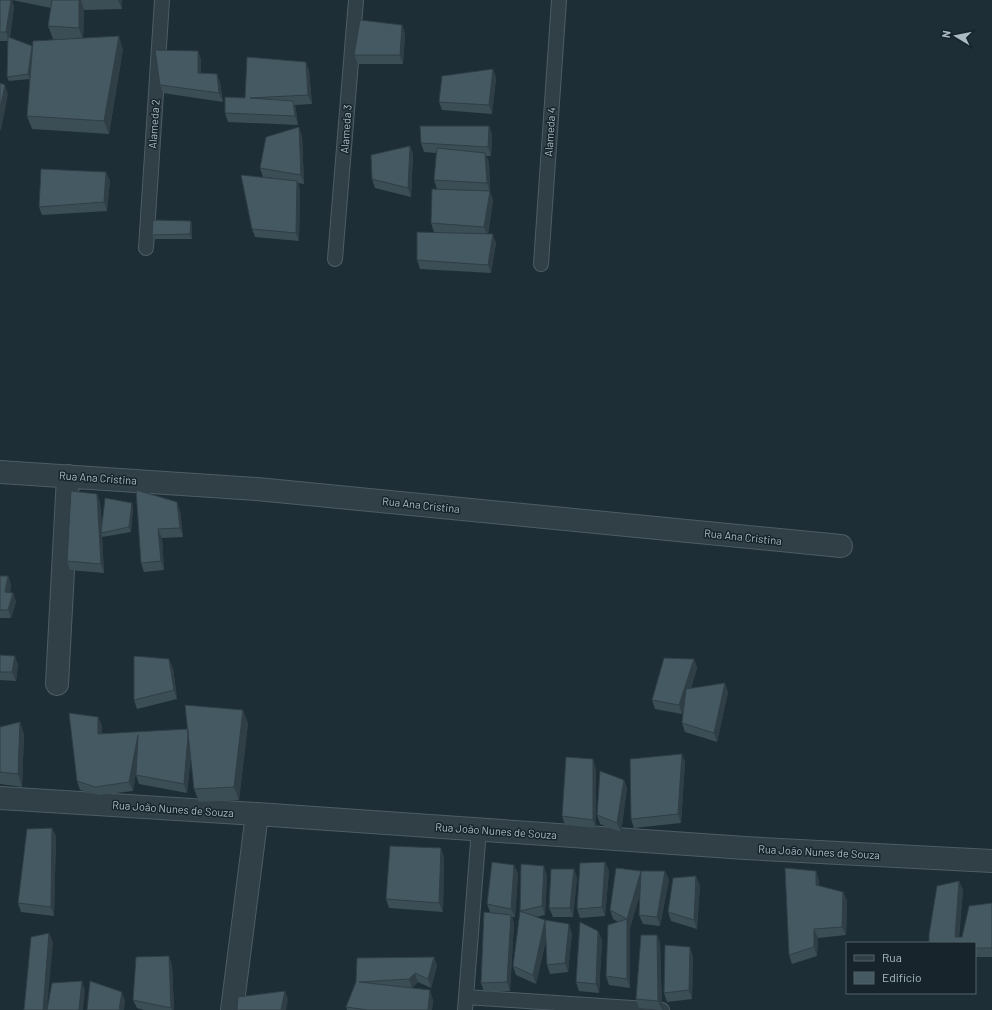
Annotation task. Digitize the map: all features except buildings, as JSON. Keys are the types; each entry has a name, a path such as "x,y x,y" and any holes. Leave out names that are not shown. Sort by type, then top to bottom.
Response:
{"street":[{"name":"Rua Ana Cristina","path":"0,472 257,489 841,546"},
{"path":"57,684 68,476"},
{"name":"Rua João Nunes de Souza","path":"0,798 753,848 992,861"},
{"path":"232,1010 257,814"}],"lane":[{"name":"Alameda 2","path":"146,248 162,0"},
{"name":"Alameda 3","path":"336,259 356,0"},
{"name":"Alameda 4","path":"541,264 559,0"},
{"path":"479,829 466,1003 662,1010"}]}
